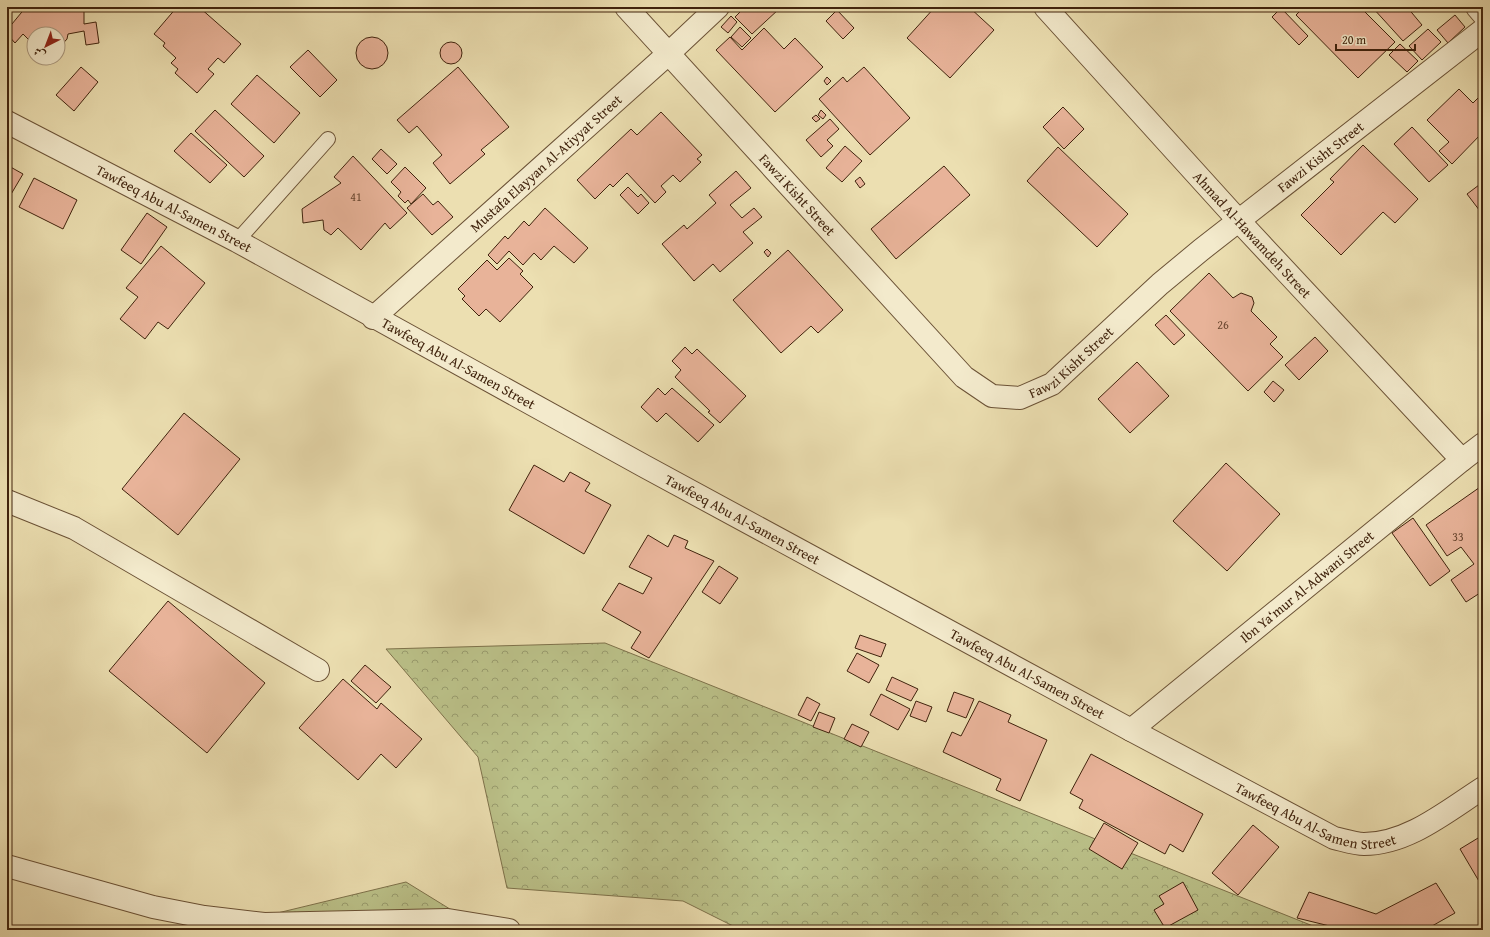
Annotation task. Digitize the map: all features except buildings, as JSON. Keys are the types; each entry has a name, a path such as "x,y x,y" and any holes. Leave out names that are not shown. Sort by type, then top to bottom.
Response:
{"street":[{"name":"Fawzi Kisht Street","path":"626,7 964,377 992,396 1020,398 1052,384 1160,284 1238,220 1483,30"},
{"name":"Mustafa Elayyan Al-Atiyyat Street","path":"373,318 668,54 718,7"},
{"name":"Ahmad Al-Hawamdeh Street","path":"1045,7 1238,220 1462,460"},
{"path":"1477,7 1483,14"},
{"name":"Tawfeeq Abu Al-Samen Street","path":"7,122 237,241 373,318 1131,730 1334,838 1363,844 1388,842 1417,829 1483,788"},
{"name":"Ibn Ya‘mur Al-Adwani Street","path":"1131,730 1483,444"},
{"path":"7,501 74,528 318,670"},
{"path":"7,866 153,907 204,918 264,924 448,920 509,930"}],"lane":[{"path":"237,241 328,139"}],"green space":[{"path":"605,643 1323,930 741,930 683,901 507,888 478,757 386,649"},
{"path":"406,882 484,930 207,930"}]}
